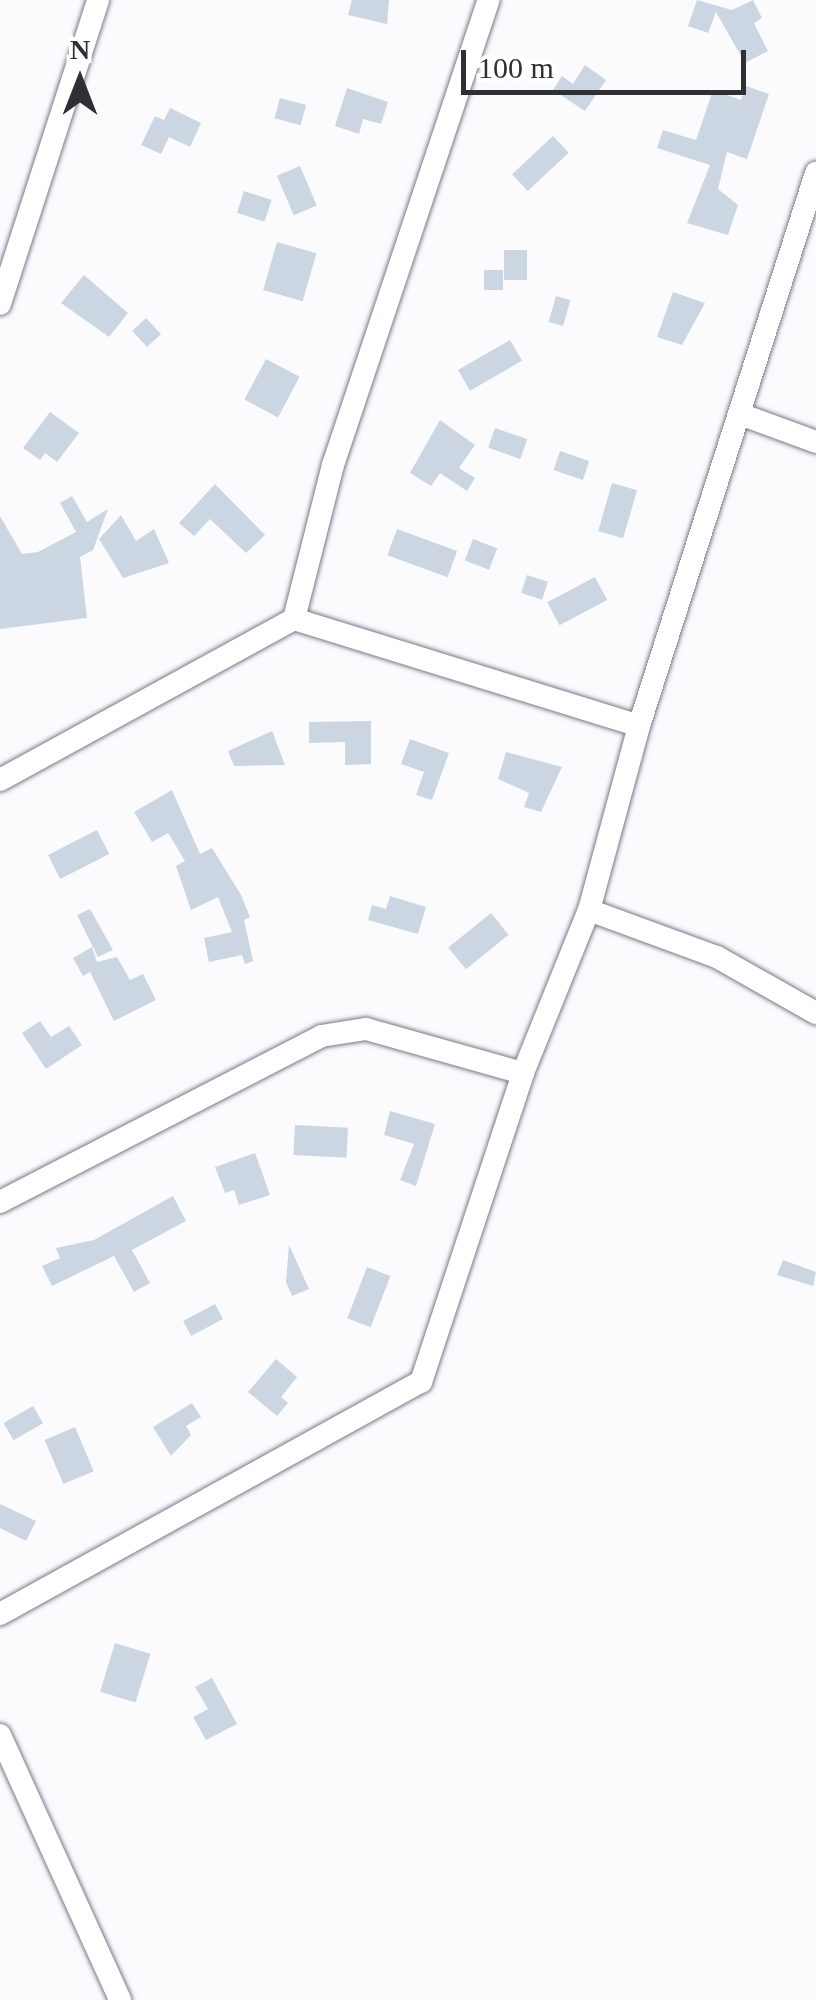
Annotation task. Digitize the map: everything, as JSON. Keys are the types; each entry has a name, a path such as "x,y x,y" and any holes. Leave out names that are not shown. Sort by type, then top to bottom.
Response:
{"street":[{"path":"0,304 98,0"},
{"path":"294,619 333,465 489,0"},
{"path":"0,1614 421,1382 524,1074 588,910 639,726 816,173"},
{"path":"740,414 816,442"},
{"path":"0,780 294,619 639,726"},
{"path":"588,910 717,957 816,1013"},
{"path":"0,1202 321,1036 366,1029 524,1074"},
{"path":"0,1735 120,2000"}],"building":[{"path":"352,0 389,0 387,24 348,15"},
{"path":"697,0 732,10 753,0 762,18 754,23 768,51 745,63 716,12 708,33 688,26"},
{"path":"585,65 606,80 585,111 553,90 562,76 573,84"},
{"path":"746,86 769,94 747,159 727,152 718,189 738,205 728,235 687,223 710,165 657,148 663,130 696,140 713,90 741,100"},
{"path":"347,88 388,102 381,124 363,119 359,134 335,126"},
{"path":"280,98 306,105 301,125 275,118"},
{"path":"170,108 201,123 190,147 169,137 161,154 141,145 155,116 164,120"},
{"path":"553,136 569,153 528,191 512,174"},
{"path":"300,166 317,206 294,215 277,176"},
{"path":"244,191 272,200 264,222 237,213"},
{"path":"277,242 316,253 303,301 263,290"},
{"path":"504,250 527,250 527,280 504,280"},
{"path":"484,270 503,270 503,290 484,290"},
{"path":"84,275 128,313 109,337 61,303"},
{"path":"673,292 705,303 682,345 657,337"},
{"path":"556,296 570,300 563,326 549,322"},
{"path":"146,318 161,334 147,347 132,331"},
{"path":"510,340 522,361 470,391 458,370"},
{"path":"266,359 300,377 278,417 244,400"},
{"path":"50,412 79,433 57,462 45,453 40,460 23,448"},
{"path":"440,420 475,445 459,468 475,478 467,491 440,473 431,486 410,473"},
{"path":"495,428 527,439 520,459 488,448"},
{"path":"560,451 589,461 583,480 553,470"},
{"path":"612,483 637,490 623,538 598,531"},
{"path":"215,484 265,535 246,553 210,519 194,536 179,523"},
{"path":"72,496 87,522 108,509 93,550 80,557 87,618 0,629 0,516 22,554 38,552 76,532 60,503"},
{"path":"121,515 136,541 154,529 169,563 123,578 99,539"},
{"path":"397,529 457,551 448,577 387,555"},
{"path":"473,539 497,548 489,570 465,560"},
{"path":"527,575 548,582 542,600 521,593"},
{"path":"595,577 607,600 560,625 547,602"},
{"path":"371,721 371,764 345,765 345,742 309,743 309,722"},
{"path":"272,731 285,765 234,766 228,751"},
{"path":"410,739 449,753 432,800 416,795 424,772 401,764"},
{"path":"506,752 562,767 541,812 524,807 529,793 498,779"},
{"path":"172,790 200,854 212,848 241,895 250,917 244,920 253,961 245,964 242,955 209,962 204,938 232,932 218,897 191,910 176,866 185,861 168,833 152,842 134,812"},
{"path":"97,830 109,854 60,879 48,855"},
{"path":"390,896 426,907 418,934 368,920 372,905 386,909"},
{"path":"90,909 113,950 98,957 77,915"},
{"path":"491,913 509,935 466,969 448,948"},
{"path":"92,947 97,962 117,957 130,980 143,974 156,1000 114,1021 90,972 83,976 73,958"},
{"path":"40,1021 51,1037 69,1026 82,1045 46,1069 22,1033"},
{"path":"390,1111 435,1124 416,1186 400,1180 414,1144 384,1135"},
{"path":"295,1125 348,1128 346,1158 293,1155"},
{"path":"255,1153 270,1195 239,1205 234,1190 225,1193 215,1167"},
{"path":"173,1196 186,1221 132,1250 150,1283 134,1292 114,1256 52,1286 42,1266 60,1258 56,1248 94,1240"},
{"path":"289,1245 309,1289 292,1296 286,1282"},
{"path":"783,1260 816,1272 813,1286 777,1275"},
{"path":"367,1267 390,1276 371,1327 347,1318"},
{"path":"215,1304 223,1319 191,1336 183,1321"},
{"path":"276,1359 297,1377 281,1397 288,1403 277,1416 248,1392"},
{"path":"192,1403 201,1417 186,1426 191,1435 171,1456 153,1427"},
{"path":"33,1406 43,1423 14,1440 4,1423"},
{"path":"75,1427 94,1471 63,1484 45,1440"},
{"path":"0,1504 36,1521 26,1541 0,1528"},
{"path":"115,1643 150,1654 135,1703 100,1692"},
{"path":"212,1678 237,1724 206,1740 193,1717 208,1709 195,1687"}]}
